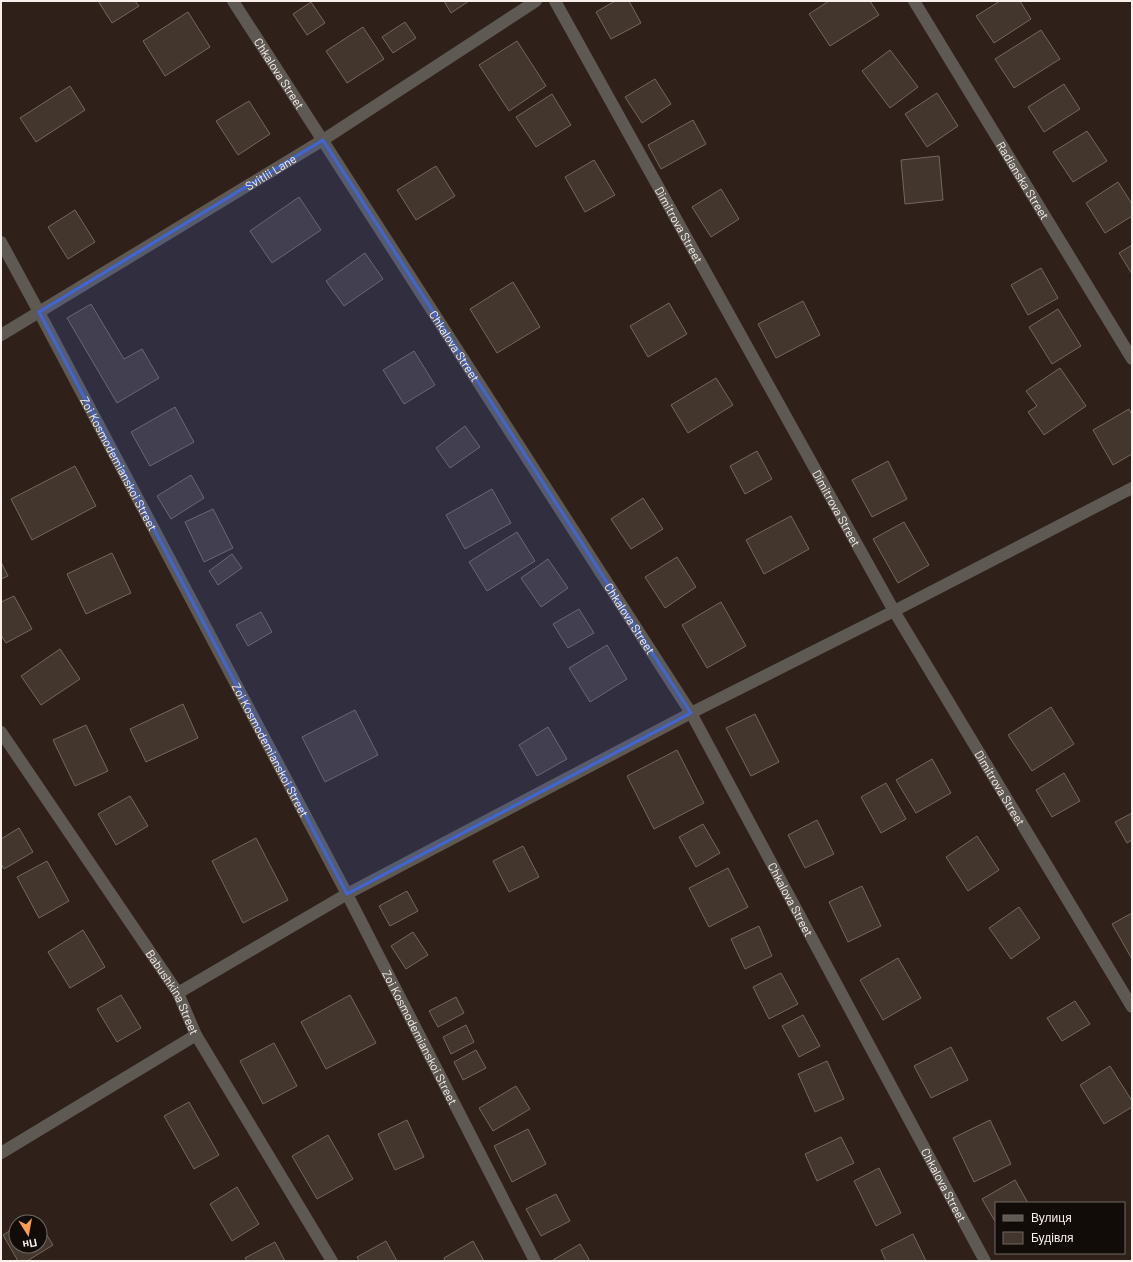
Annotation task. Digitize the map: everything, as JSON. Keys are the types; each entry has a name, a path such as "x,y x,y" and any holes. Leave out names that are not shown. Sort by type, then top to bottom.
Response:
{"street":[{"name":"Chkalova Street","path":"233,1 691,713 986,1261"},
{"name":"Svitlii Lane","path":"1,335 323,140 536,1"},
{"name":"Dimitrova Street","path":"555,1 894,611 1132,1007"},
{"name":"Radianska Street","path":"914,1 1132,359"},
{"name":"Zoi Kosmodemianskoi Street","path":"1,242 347,894 535,1261"},
{"path":"178,993 347,894 691,713 894,611 1132,488"},
{"name":"Babushkina Street","path":"1,732 178,993 196,1035 332,1261"},
{"path":"1,1153 196,1035"}],"highlighted area":[{"path":"323,140 691,713 347,894 39,312"}],"building":[{"path":"98,1 135,1 139,6 112,23"},
{"path":"444,1 469,1 451,13"},
{"path":"615,1 629,1 641,23 611,39 596,12"},
{"path":"829,1 870,1 879,15 830,46 809,14"},
{"path":"1000,1 1020,1 1031,19 994,43 976,16"},
{"path":"311,2 325,23 307,35 293,14"},
{"path":"188,12 210,47 165,76 143,41"},
{"path":"405,22 416,38 393,53 382,37"},
{"path":"363,27 384,59 347,83 326,51"},
{"path":"1041,30 1060,59 1014,88 995,59"},
{"path":"517,41 546,86 509,111 479,65"},
{"path":"890,50 918,87 890,108 862,71"},
{"path":"655,79 671,104 642,123 625,97"},
{"path":"1064,84 1080,109 1044,132 1028,107"},
{"path":"70,86 85,110 36,142 20,118"},
{"path":"937,93 958,126 927,147 905,114"},
{"path":"552,94 571,125 536,147 516,117"},
{"path":"249,101 270,134 238,155 216,121"},
{"path":"693,120 706,144 661,169 648,145"},
{"path":"1087,131 1107,161 1073,182 1053,152"},
{"path":"939,156 943,200 905,204 901,160"},
{"path":"594,160 615,195 585,212 565,177"},
{"path":"436,166 455,196 416,220 397,190"},
{"path":"1118,182 1132,204 1132,216 1105,233 1086,203"},
{"path":"721,189 739,219 711,237 692,207"},
{"path":"299,197 321,230 272,263 250,231"},
{"path":"75,210 95,242 68,259 48,227"},
{"path":"1132,245 1132,274 1119,253"},
{"path":"365,253 383,279 344,306 326,281"},
{"path":"1041,268 1058,298 1028,315 1011,285"},
{"path":"513,282 540,327 497,353 470,309"},
{"path":"803,301 820,335 776,358 758,324"},
{"path":"669,303 687,334 648,357 630,326"},
{"path":"91,304 124,359 142,349 159,378 117,403 67,318"},
{"path":"1058,309 1081,346 1052,364 1029,327"},
{"path":"414,351 435,385 404,404 383,370"},
{"path":"1060,368 1086,406 1044,435 1028,412 1037,406 1026,391"},
{"path":"716,378 733,405 688,433 671,405"},
{"path":"175,407 194,442 150,466 131,432"},
{"path":"1129,409 1132,415 1132,454 1113,465 1093,430"},
{"path":"465,426 480,447 450,468 436,448"},
{"path":"757,451 772,479 745,494 730,466"},
{"path":"888,461 907,499 872,517 852,480"},
{"path":"75,466 96,506 32,540 11,499"},
{"path":"191,475 204,498 171,519 157,496"},
{"path":"492,489 511,523 465,549 446,515"},
{"path":"643,498 663,529 631,549 611,519"},
{"path":"213,509 233,548 204,562 185,522"},
{"path":"791,516 809,549 764,574 746,540"},
{"path":"904,522 929,565 898,583 873,539"},
{"path":"517,532 535,561 487,591 469,562"},
{"path":"112,553 131,593 86,614 67,574"},
{"path":"232,554 242,568 218,585 209,571"},
{"path":"677,557 696,587 665,608 645,577"},
{"path":"548,559 568,588 541,607 521,578"},
{"path":"1,562 8,576 1,579"},
{"path":"14,596 32,629 6,643 1,635 1,602"},
{"path":"721,602 746,646 707,668 682,625"},
{"path":"579,609 594,633 568,648 553,624"},
{"path":"261,612 272,632 248,646 236,625"},
{"path":"607,645 627,679 590,702 569,668"},
{"path":"60,649 80,679 41,705 21,676"},
{"path":"183,704 198,738 146,762 130,729"},
{"path":"1051,707 1074,744 1032,771 1008,735"},
{"path":"355,710 378,755 325,782 302,737"},
{"path":"755,714 779,762 751,776 726,728"},
{"path":"86,725 108,771 75,786 53,740"},
{"path":"548,727 567,759 537,776 519,745"},
{"path":"677,750 704,803 654,829 627,776"},
{"path":"932,759 951,793 916,813 896,780"},
{"path":"1064,773 1080,801 1052,817 1036,790"},
{"path":"886,783 906,819 881,833 861,797"},
{"path":"130,796 148,826 116,845 98,814"},
{"path":"1132,813 1132,840 1127,843 1115,822"},
{"path":"817,820 834,854 805,868 788,835"},
{"path":"703,824 720,853 696,867 679,837"},
{"path":"19,828 33,852 4,869 1,864 1,839"},
{"path":"977,836 999,870 968,891 946,857"},
{"path":"256,838 288,900 243,923 212,861"},
{"path":"523,846 539,877 509,892 493,861"},
{"path":"47,861 69,901 39,918 17,877"},
{"path":"728,868 748,907 709,927 689,888"},
{"path":"862,886 881,926 848,942 829,902"},
{"path":"407,891 418,911 390,926 379,906"},
{"path":"1019,907 1040,938 1011,959 989,928"},
{"path":"1132,913 1132,959 1112,924"},
{"path":"759,926 772,956 745,969 731,939"},
{"path":"83,930 105,967 70,988 48,952"},
{"path":"413,932 428,955 406,969 391,946"},
{"path":"898,958 921,998 883,1020 860,980"},
{"path":"781,973 798,1004 769,1019 753,987"},
{"path":"121,995 141,1028 117,1042 97,1009"},
{"path":"350,995 376,1043 326,1069 301,1022"},
{"path":"456,997 464,1013 438,1027 429,1011"},
{"path":"1075,1001 1090,1024 1062,1041 1047,1018"},
{"path":"803,1015 820,1046 799,1057 782,1026"},
{"path":"466,1025 474,1042 451,1054 443,1037"},
{"path":"274,1043 297,1086 263,1104 240,1061"},
{"path":"951,1047 968,1080 931,1098 914,1066"},
{"path":"476,1050 486,1068 463,1080 454,1062"},
{"path":"827,1061 844,1099 815,1112 798,1074"},
{"path":"1110,1066 1132,1101 1132,1107 1104,1124 1080,1085"},
{"path":"516,1086 530,1109 493,1131 479,1108"},
{"path":"189,1102 219,1155 194,1169 164,1116"},
{"path":"407,1120 424,1157 395,1170 378,1134"},
{"path":"990,1120 1011,1164 974,1182 953,1138"},
{"path":"528,1129 546,1164 512,1182 494,1146"},
{"path":"328,1135 353,1179 317,1199 292,1156"},
{"path":"841,1137 854,1163 817,1181 805,1154"},
{"path":"879,1168 901,1213 876,1226 854,1181"},
{"path":"1015,1180 1027,1202 995,1202 995,1221 982,1199"},
{"path":"237,1187 259,1224 232,1241 210,1204"},
{"path":"556,1194 570,1221 541,1236 526,1209"},
{"path":"8,1232 8,1244 3,1235"},
{"path":"913,1234 926,1261 886,1261 881,1250"},
{"path":"48,1237 53,1245 48,1248"},
{"path":"386,1241 397,1261 359,1261 357,1257"},
{"path":"473,1241 484,1261 445,1261 444,1258"},
{"path":"275,1242 285,1261 247,1261 245,1258"},
{"path":"580,1244 590,1261 553,1260"},
{"path":"14,1254 38,1254 27,1261 18,1261"}]}
